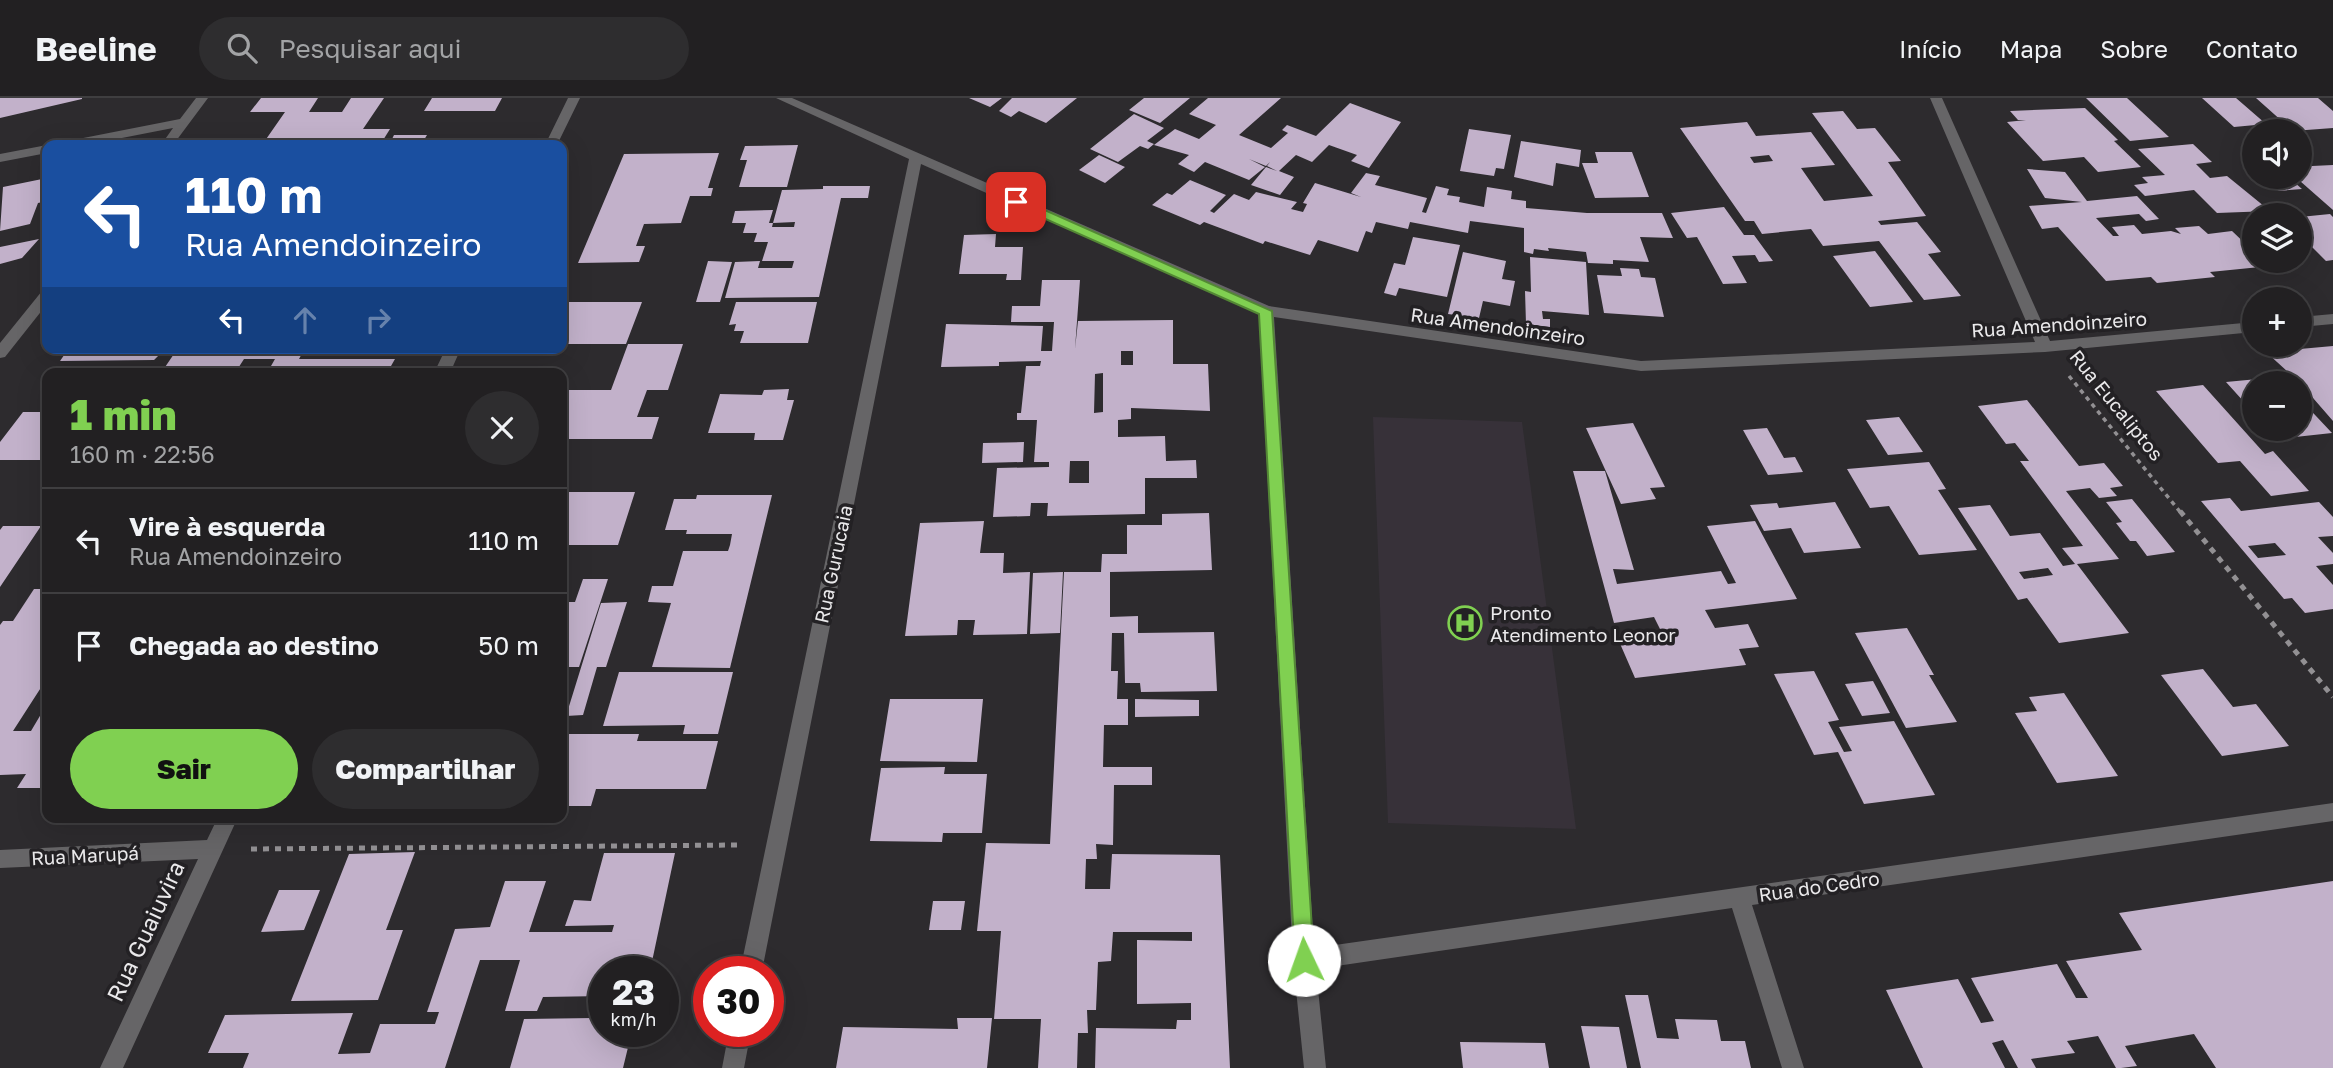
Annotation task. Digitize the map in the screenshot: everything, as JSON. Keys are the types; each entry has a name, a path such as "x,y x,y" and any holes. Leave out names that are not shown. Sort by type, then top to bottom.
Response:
{"street":[{"path":"171,140 202,98"},
{"path":"553,140 574,98"},
{"name":"Rua Amendoinzeiro","path":"782,98 1266,311 1641,366 2045,347 2242,328"},
{"name":"Rua Eucaliptos","path":"1936,98 2045,347"},
{"path":"93,140 185,122"},
{"path":"0,159 42,150"},
{"name":"Rua Gurucaia","path":"754,956 916,158"},
{"path":"0,353 42,300"},
{"path":"1266,311 1304,960 1315,1068"},
{"path":"2312,321 2333,319"},
{"name":"Rua do Cedro","path":"1304,960 2333,812"},
{"name":"Rua Guaiuvira","path":"110,1068 225,823"},
{"name":"Rua Marupá","path":"0,859 212,849"},
{"path":"1739,897 1793,1068"},
{"path":"733,1068 737,1047"}],"path":[{"name":"Rua Eucaliptos","path":"2045,347 2333,697"},
{"path":"212,849 776,845"}],"shaded area":[{"name":"Pronto Atendimento Leonor","path":"1373,417 1522,422 1576,829 1388,823"}],"building":[{"path":"0,98 82,98 82,99 0,118"},
{"path":"261,98 318,98 309,112 342,112 351,98 384,98 363,129 390,129 383,140 265,140 285,112 250,112"},
{"path":"432,98 502,98 495,111 424,111"},
{"path":"969,98 1002,98 990,107"},
{"path":"1012,98 1077,98 1046,123 1019,111 1011,117 999,111"},
{"path":"1144,98 1190,98 1160,123 1129,110"},
{"path":"1208,98 1281,98 1239,135 1271,148 1288,133 1282,130 1287,125 1316,136 1350,103 1401,122 1369,168 1351,161 1357,155 1329,145 1312,162 1296,155 1279,171 1294,177 1280,195 1251,185 1266,167 1277,171 1267,166 1270,162 1266,166 1249,159 1265,167 1249,180 1205,162 1194,172 1178,164 1189,155 1154,145 1175,129 1199,139 1216,125 1189,114"},
{"path":"2086,98 2127,98 2169,137 2130,141"},
{"path":"2202,98 2236,98 2260,119 2242,119 2242,126 2234,127"},
{"path":"2256,98 2318,98 2333,111 2333,128 2312,130 2312,119 2280,119"},
{"path":"2085,108 2141,167 2098,172 2084,157 2043,161 2007,122 2026,120 2018,120 2010,111"},
{"path":"1843,111 1857,129 1875,128 1901,161 1888,162 1926,216 1878,221 1881,225 1917,222 1941,252 1928,254 1961,296 1924,300 1879,241 1823,246 1811,229 1762,234 1754,221 1745,221 1680,128 1747,122 1756,136 1811,132 1835,165 1801,168 1824,201 1873,196 1812,113","holes":["1769,155 1773,161 1754,163 1750,157"]},
{"path":"1134,114 1164,128 1147,141 1154,144 1148,149 1140,146 1118,162 1090,149"},
{"path":"1469,129 1511,135 1504,169 1496,168 1494,176 1460,171"},
{"path":"394,135 427,135 424,140 392,140"},
{"path":"1521,141 1581,150 1579,167 1556,163 1553,186 1514,177"},
{"path":"2193,144 2212,162 2196,164 2210,178 2227,176 2260,203 2242,203 2242,212 2217,213 2194,190 2145,196 2134,185 2148,183 2142,177 2165,175 2138,149"},
{"path":"798,145 787,187 739,187 747,160 740,160 745,146"},
{"path":"1595,152 1632,152 1649,197 1595,198 1582,163 1598,163"},
{"path":"719,153 708,188 713,188 711,196 690,196 681,223 644,224 636,246 645,246 639,262 578,263 624,154"},
{"path":"1099,155 1125,167 1105,183 1079,170"},
{"path":"2333,165 2333,210 2309,189 2312,189 2312,166"},
{"path":"2027,169 2065,172 2087,201 2137,196 2159,219 2146,221 2139,214 2096,218 2113,236 2119,236 2112,227 2134,225 2142,234 2171,231 2181,234 2175,228 2199,226 2208,234 2232,231 2242,241 2242,269 2210,272 2215,277 2157,283 2151,277 2106,281 2058,227 2042,229 2029,206 2082,202 2045,198"},
{"path":"1366,173 1380,176 1375,185 1427,198 1422,212 1426,213 1436,186 1449,189 1447,195 1460,197 1459,202 1484,207 1487,187 1512,191 1511,199 1526,201 1526,208 1587,213 1662,213 1673,238 1640,237 1649,262 1613,260 1613,264 1588,263 1586,252 1548,248 1549,251 1534,249 1533,254 1524,252 1524,228 1470,221 1468,233 1410,222 1408,229 1376,222 1372,233 1366,231 1358,252 1318,240 1310,255 1265,241 1263,244 1204,222 1200,225 1152,205 1167,193 1172,195 1190,180 1226,195 1210,211 1214,213 1234,194 1249,200 1256,192 1297,202 1291,209 1303,212 1307,204 1303,203 1315,183 1361,197 1351,193"},
{"path":"42,179 42,202 38,203 30,224 0,231 3,187"},
{"path":"823,186 870,186 868,198 841,198 819,297 725,298 735,262 760,261 758,268 792,268 794,261 762,261 768,242 754,242 757,233 743,233 746,223 732,223 735,211 773,210 769,223 773,223 782,190 823,189","holes":["795,222 794,227 772,227 773,223"]},
{"path":"1724,207 1744,235 1754,235 1773,261 1759,262 1755,255 1732,256 1747,283 1723,284 1697,237 1687,238 1671,213"},
{"path":"2330,214 2333,217 2333,260 2326,261 2312,247 2312,216"},
{"path":"996,234 995,247 1023,247 1021,280 1006,280 1007,274 959,274 964,235"},
{"path":"1413,237 1460,245 1447,297 1399,288 1396,296 1384,293 1394,263 1405,265"},
{"path":"39,239 22,258 0,264 0,247"},
{"path":"1875,251 1913,302 1870,307 1833,256"},
{"path":"1463,252 1506,261 1502,279 1515,281 1510,306 1483,301 1479,318 1448,314"},
{"path":"1530,257 1586,262 1589,315 1542,311 1543,319 1550,319 1550,327 1526,324 1525,291 1531,292"},
{"path":"708,261 732,262 720,302 696,302"},
{"path":"1620,268 1639,269 1641,277 1655,278 1664,317 1604,313 1597,275 1622,276"},
{"path":"1042,280 1080,280 1075,349 1078,321 1173,320 1173,364 1208,364 1210,411 1131,408 1131,419 1118,420 1118,437 1165,436 1166,461 1196,460 1197,478 1145,478 1145,514 1047,516 1048,503 1031,503 1030,516 993,517 997,468 1049,467 1049,462 1034,462 1037,420 1017,420 1017,413 1021,413 1026,366 1040,366 1041,361 999,362 999,366 941,367 946,324 1043,326 1041,351 1052,351 1054,322 1011,322 1012,306 1040,306","holes":["1121,351 1133,351 1133,365 1121,365","1103,373 1103,412 1094,413 1095,374","1070,461 1089,461 1089,483 1069,483"]},
{"path":"567,302 642,302 626,344 567,344"},
{"path":"736,302 817,302 808,343 740,343 744,331 734,331 736,324 729,325"},
{"path":"628,344 683,344 668,390 647,390 637,417 659,417 652,439 567,439 567,390 611,390"},
{"path":"2333,346 2333,421 2312,397 2312,371 2287,371 2271,357 2312,357 2312,348"},
{"path":"65,354 160,354 154,360 60,361"},
{"path":"174,354 302,354 299,359 395,359 390,368 270,368 275,359 244,359 238,368 164,368"},
{"path":"2242,380 2242,400 2226,382"},
{"path":"2203,385 2242,428 2242,441 2253,441 2265,454 2273,451 2309,491 2271,496 2240,461 2218,463 2156,391"},
{"path":"789,389 787,400 794,400 783,440 754,440 755,433 708,433 720,394 762,395 764,390"},
{"path":"2027,400 2079,466 2104,463 2123,486 2110,488 2117,496 2099,498 2090,488 2066,491 2119,559 2077,564 2129,633 2059,643 2027,598 2018,600 1958,508 1990,505 2010,536 2040,533 2063,566 2075,564 2062,548 2083,546 2020,461 2029,461 2015,443 2006,444 1978,406","holes":["2048,568 2053,575 2024,579 2019,572"]},
{"path":"23,412 42,412 42,460 0,460 0,442"},
{"path":"2312,412 2332,433 2312,435"},
{"path":"1899,417 1923,452 1888,455 1866,420"},
{"path":"1633,423 1665,487 1650,488 1656,499 1621,504 1586,428"},
{"path":"1767,428 1784,458 1795,457 1803,472 1768,475 1743,430"},
{"path":"1024,442 1023,462 982,463 983,443"},
{"path":"1929,462 1946,489 1938,490 1977,550 1919,555 1889,506 1870,508 1847,469"},
{"path":"1573,471 1605,471 1634,570 1613,569 1617,584 1721,571 1728,584 1736,583 1707,526 1755,521 1797,599 1705,610 1715,628 1748,624 1759,647 1739,649 1746,665 1635,678 1618,639 1663,635 1654,617 1614,623"},
{"path":"567,492 635,492 618,545 567,545"},
{"path":"697,495 772,495 730,668 652,667 671,603 648,602 652,586 673,586 683,551 728,551 730,545 732,534 686,534 687,530 665,530 674,499 696,499"},
{"path":"2230,498 2241,511 2319,502 2333,517 2333,536 2318,537 2333,553 2333,564 2316,566 2333,585 2333,609 2305,613 2292,598 2284,599 2201,501","holes":["2275,543 2286,555 2258,558 2248,546"]},
{"path":"2132,499 2175,552 2147,556 2136,541 2130,541 2116,523 2122,522 2106,502"},
{"path":"1835,502 1861,548 1804,553 1791,528 1764,531 1750,505 1777,503 1779,508"},
{"path":"1209,513 1212,570 1110,572 1110,617 1138,616 1138,633 1214,632 1217,691 1141,692 1140,683 1125,683 1124,633 1112,633 1111,671 1118,671 1117,699 1128,699 1128,725 1104,725 1103,767 1152,767 1152,785 1114,785 1113,845 1096,844 1097,859 1086,859 1085,889 1110,889 1112,854 1220,855 1230,1068 1095,1068 1096,1028 1176,1029 1177,1020 1191,1020 1191,1003 1137,1004 1137,940 1192,941 1192,932 1113,932 1111,961 1098,962 1096,1010 1087,1010 1088,1033 1078,1033 1077,1068 1038,1068 1041,1019 994,1019 1001,931 977,931 986,843 1050,844 1064,572 1101,572 1102,554 1127,554 1127,525 1162,525 1162,514"},
{"path":"984,521 980,553 1004,553 1003,573 1030,572 1027,634 973,635 975,620 958,620 957,635 905,636 920,523"},
{"path":"3,526 41,526 0,587 0,530"},
{"path":"1063,572 1060,633 1030,634 1033,573"},
{"path":"583,579 608,579 579,667 567,667 567,602 575,602"},
{"path":"34,589 42,589 42,686 13,731 31,731 42,712 42,788 17,788 26,774 0,775 0,625 3,621 13,621"},
{"path":"627,602 606,667 597,667 583,715 567,716 567,713 601,603"},
{"path":"1907,628 1934,675 1929,675 1957,722 1906,728 1855,633"},
{"path":"2203,669 2233,707 2256,704 2289,746 2222,756 2161,675"},
{"path":"1814,671 1839,720 1828,722 1844,752 1852,751 1839,727 1894,721 1935,795 1864,804 1838,752 1814,755 1774,674"},
{"path":"619,672 733,672 718,734 683,734 685,725 603,726"},
{"path":"1873,681 1890,713 1862,716 1845,684"},
{"path":"2064,693 2118,776 2057,783 2015,713 2037,711 2029,697"},
{"path":"890,699 983,699 977,762 880,761"},
{"path":"1135,699 1199,700 1199,716 1135,717"},
{"path":"567,734 639,734 637,741 718,741 706,789 596,789 591,806 567,806"},
{"path":"945,767 944,774 987,774 982,833 943,833 942,842 870,841 881,768"},
{"path":"415,852 386,930 403,930 378,1000 291,1001 349,854"},
{"path":"604,853 675,853 653,956 588,956 588,996 543,997 537,1011 505,1011 520,960 480,960 445,1068 243,1068 249,1053 208,1053 225,1015 353,1013 338,1054 370,1053 380,1024 435,1024 439,1012 427,1012 455,929 490,927 505,881 546,881 529,932 612,932 614,925 565,926 574,900 591,901"},
{"path":"2333,881 2333,1068 2216,1068 2194,1034 2125,1046 2137,1066 2116,1068 2098,1036 2067,1041 2075,1053 2031,1059 2036,1068 2018,1068 2003,1040 1992,1043 2005,1068 1923,1068 1886,990 1958,979 1981,1023 1994,1021 1971,978 2057,964 2076,998 2088,998 2066,961 2142,950 2119,913"},
{"path":"279,890 320,890 304,930 261,932"},
{"path":"933,901 965,901 961,930 929,930"},
{"path":"1625,995 1648,995 1657,1038 1679,1039 1675,1019 1717,1020 1721,1041 1745,1041 1751,1068 1641,1068"},
{"path":"588,1018 588,1047 628,1047 623,1068 510,1068 524,1019"},
{"path":"957,1018 992,1018 987,1068 836,1068 843,1027 958,1029"},
{"path":"1581,1026 1619,1027 1627,1068 1590,1068"},
{"path":"1460,1042 1545,1043 1549,1068 1463,1068"}],"place":[{"name":"Pronto Atendimento Leonor","path":"1465,623"}],"route":[{"path":"1016,202 1266,311 1304,960"}]}
